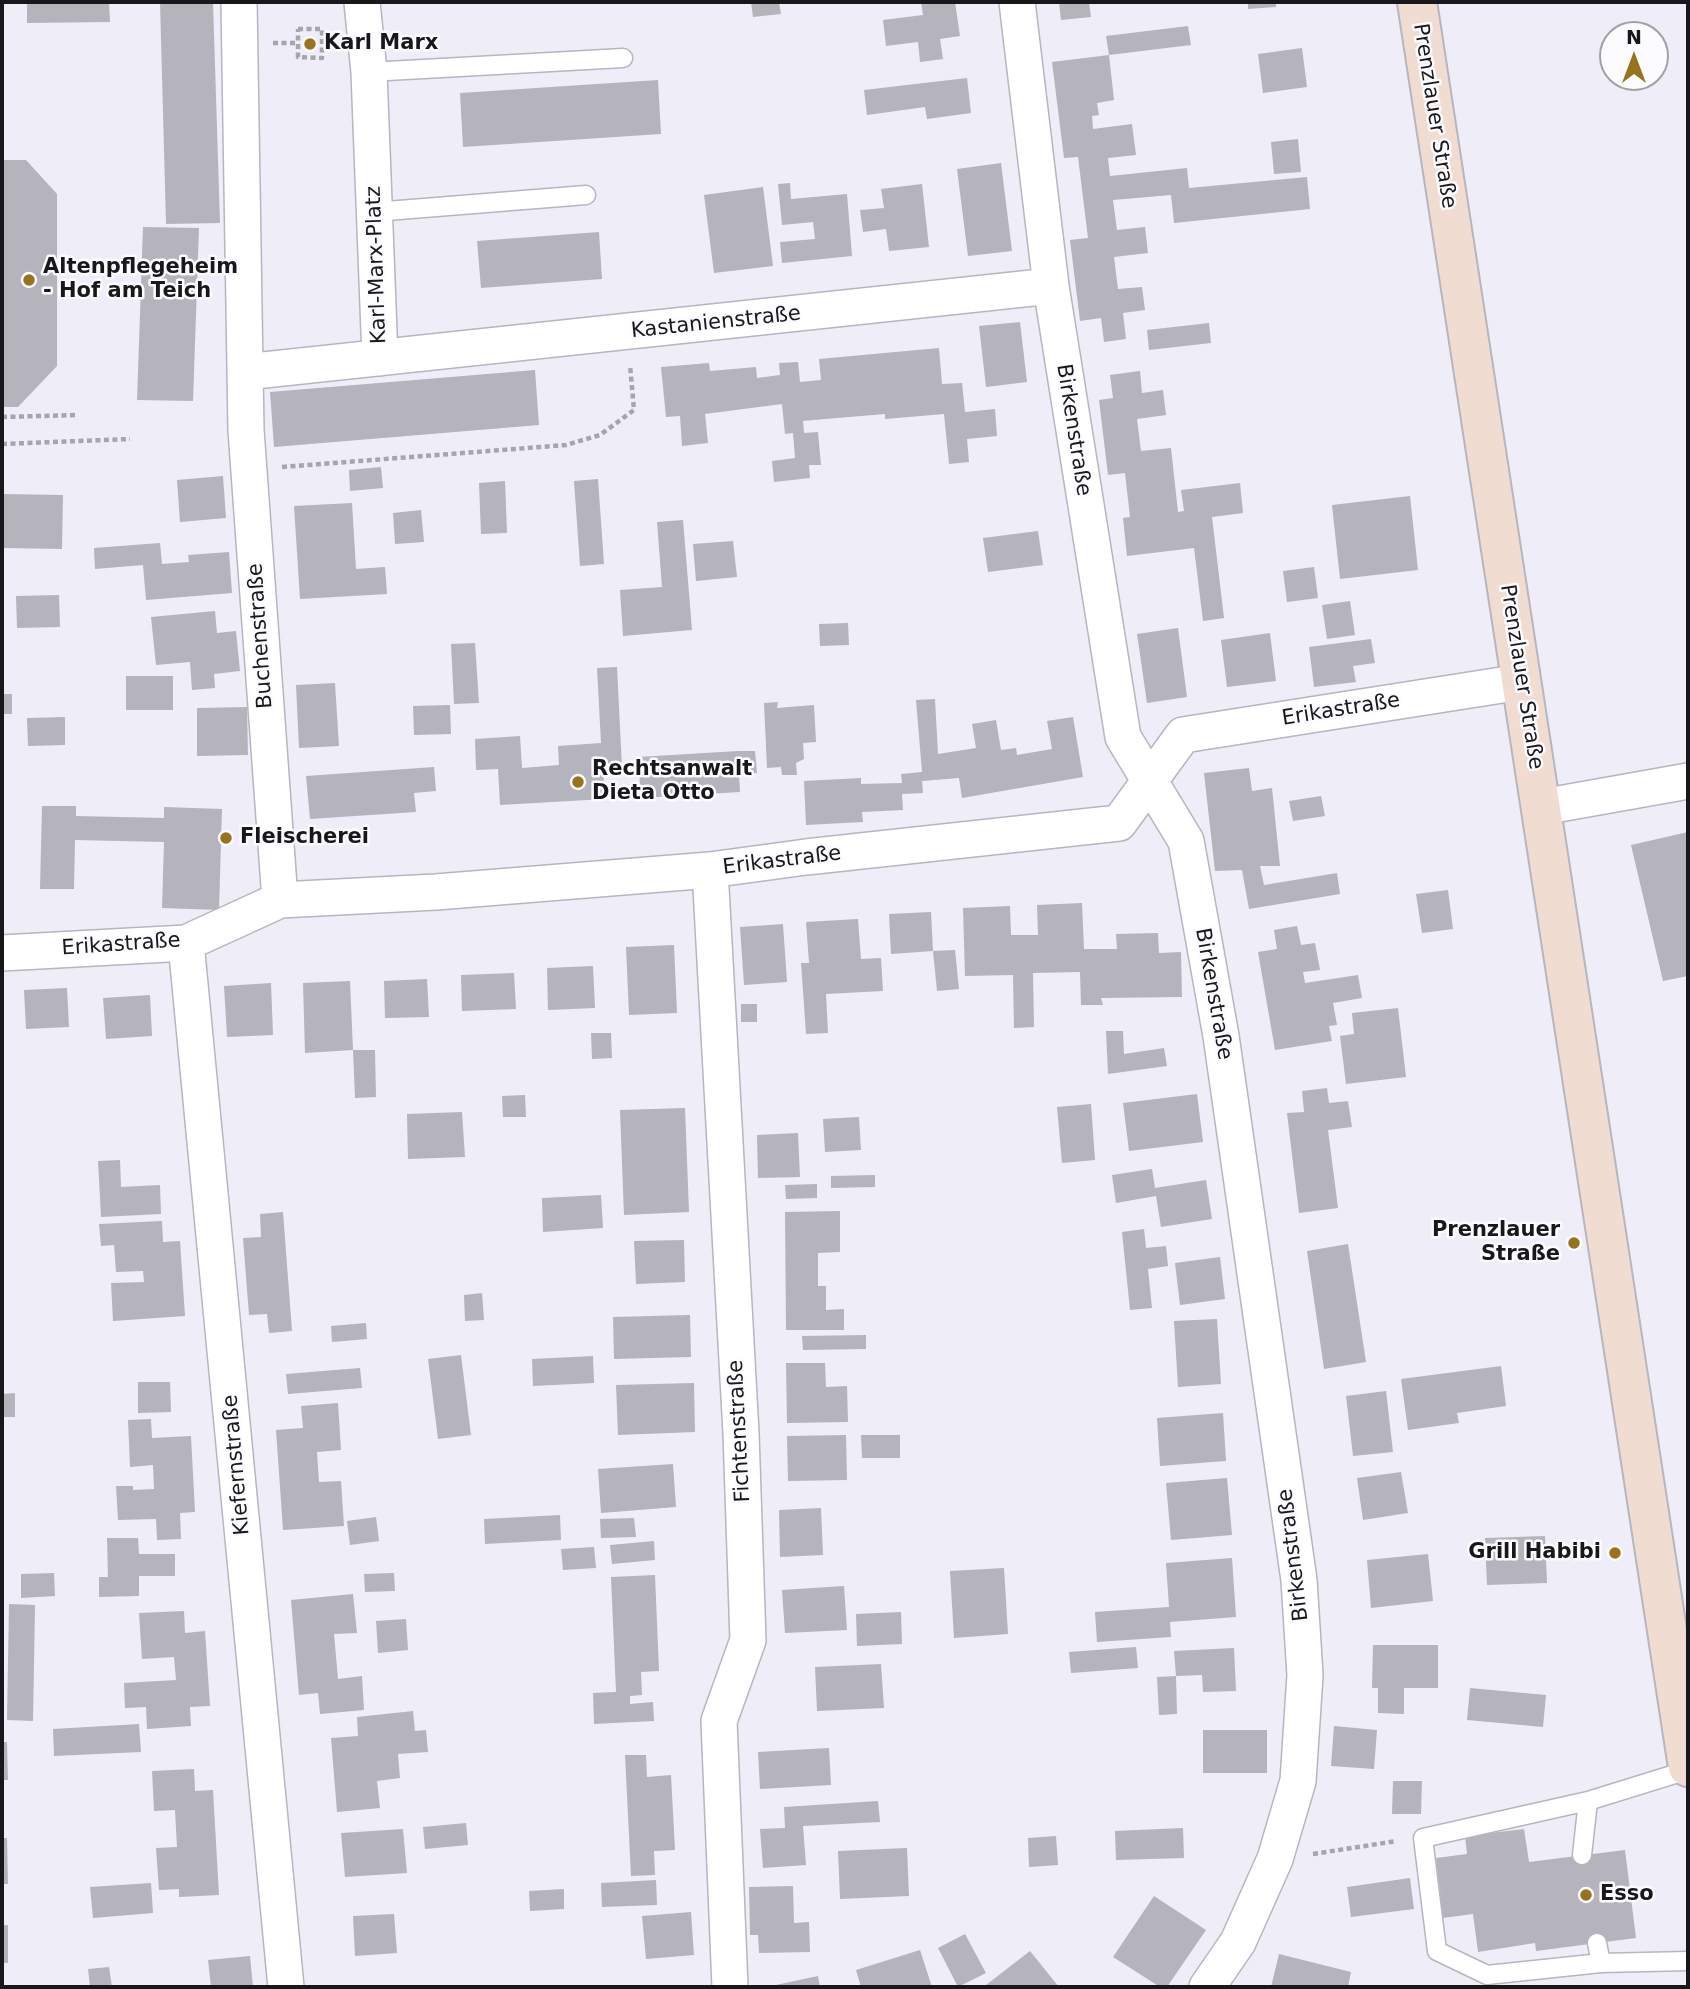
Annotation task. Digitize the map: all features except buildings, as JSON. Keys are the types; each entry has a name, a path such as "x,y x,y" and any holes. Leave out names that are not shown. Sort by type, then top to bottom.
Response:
{"main road":[{"name":"Prenzlauer Straße","path":"1417,2 1685,1728 1688,1768"}],"street":[{"path":"240,2 245,372"},
{"name":"Karl-Marx-Platz","path":"245,372 380,358 369,72 362,2"},
{"name":"Birkenstraße","path":"1017,2 1051,286 1123,737 1186,841 1221,1036 1299,1580 1305,1675 1298,1781 1275,1859 1238,1942 1207,1987"},
{"name":"Kastanienstraße","path":"380,358 1051,286"},
{"name":"Buchenstraße","path":"245,372 249,470 280,900"},
{"name":"Erikastraße","path":"2,953 186,943 280,900 436,892 710,870 1119,823 1183,735 1521,682"},
{"path":"1542,807 1688,781"},
{"name":"Fichtenstraße","path":"710,870 741,1433 748,1640 719,1721 730,1987"},
{"name":"Kiefernstraße","path":"186,943 286,1987"}],"lane":[{"path":"369,72 623,58"},
{"path":"374,212 586,195"},
{"path":"1688,1768 1588,1801 1423,1838 1437,1951 1487,1975 1601,1963 1688,1961"},
{"path":"1583,1855 1588,1801"},
{"path":"1597,1943 1601,1963"}],"path":[{"path":"298,29 322,29 322,58 298,57 298,29"},
{"path":"249,470 566,445 600,435 634,410 627,333"},
{"path":"2,416 78,415"},
{"path":"2,444 130,439"},
{"path":"1275,1859 1423,1838"}],"place":[{"name":"Karl Marx","path":"310,44"},
{"name":"Altenpflegeheim - Hof am Teich","path":"29,280"},
{"name":"Rechtsanwalt Dieta Otto","path":"578,782"},
{"name":"Fleischerei","path":"226,838"},
{"name":"Prenzlauer Straße","path":"1574,1243"},
{"name":"Grill Habibi","path":"1615,1553"},
{"name":"Esso","path":"1586,1895"}]}
